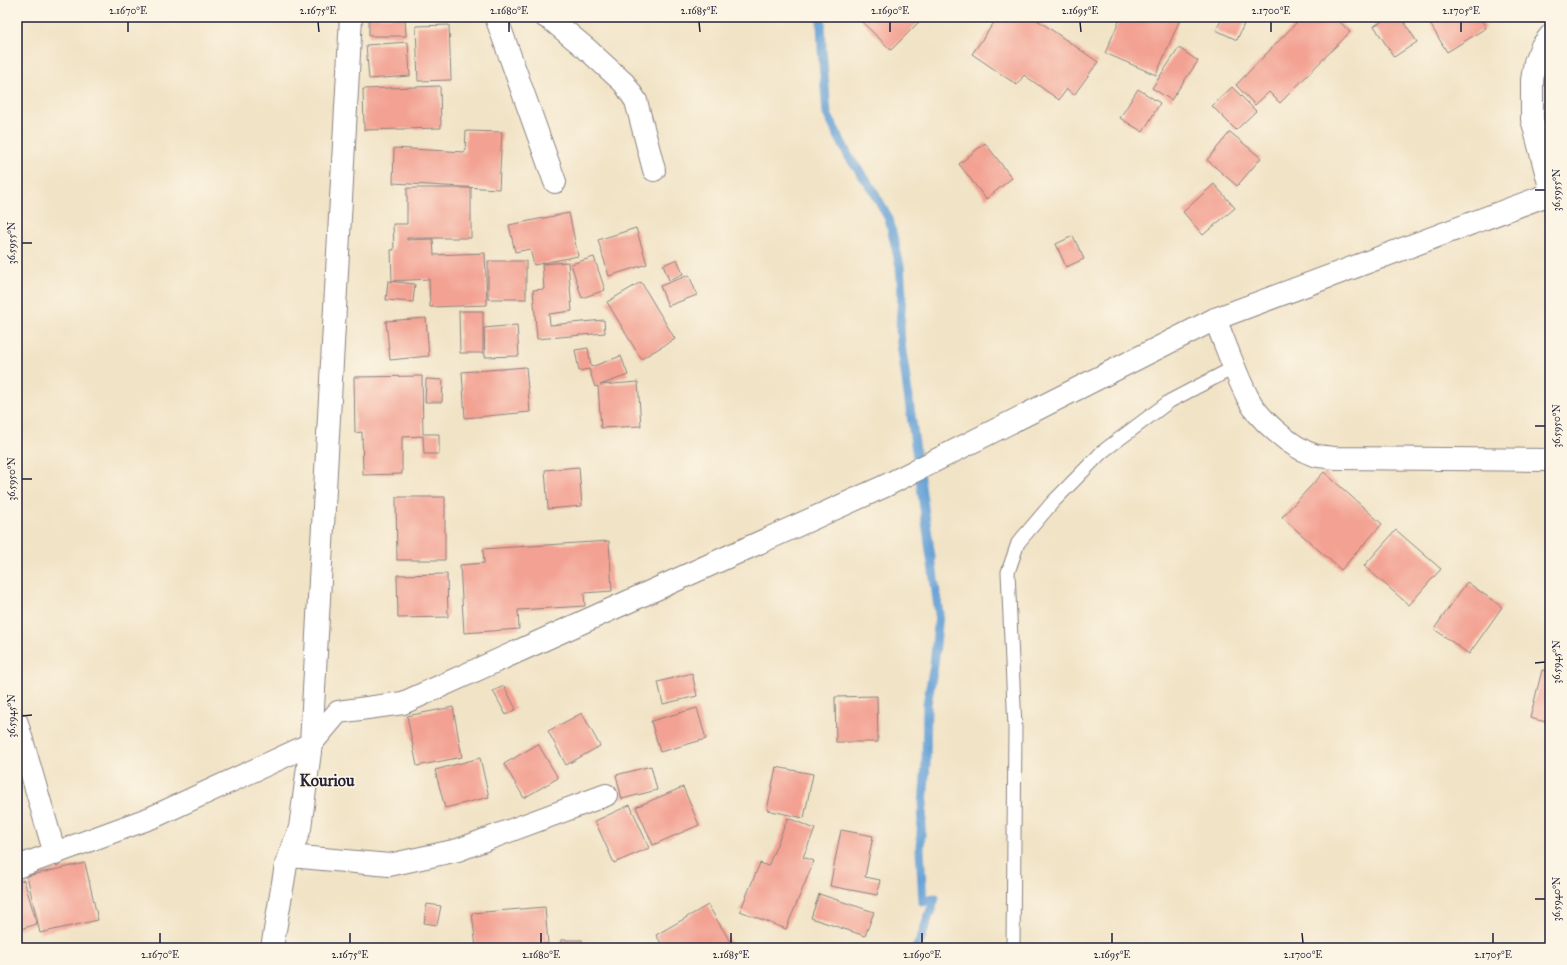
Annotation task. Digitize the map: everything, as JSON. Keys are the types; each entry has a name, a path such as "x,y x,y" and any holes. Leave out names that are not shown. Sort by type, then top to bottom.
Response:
{"street":[{"path":"272,948 286,866 300,828 311,744 350,17"},
{"path":"496,17 555,182"},
{"path":"546,17 553,21 589,51 624,83 636,101 654,170"},
{"path":"1550,36 1542,46 1535,62 1532,106 1532,119 1550,187"},
{"path":"17,867 153,817 311,744 338,712 403,703 885,486 1215,319 1550,194"},
{"path":"1215,319 1248,399 1278,433 1296,447 1315,455 1335,458 1550,460"},
{"path":"17,724 55,854"},
{"path":"290,856 389,865 458,850 606,795"}],"lane":[{"path":"1013,948 1015,728 1008,572 1018,543 1052,503 1102,452 1170,401 1236,368"}],"building":[{"path":"369,17 405,17 406,36 369,36"},
{"path":"857,17 924,17 891,50"},
{"path":"998,17 1033,17 1098,62 1074,95 1067,89 1059,100 1024,75 1017,85 972,54"},
{"path":"1121,17 1181,17 1156,75 1105,53"},
{"path":"1223,17 1247,17 1237,40 1216,30"},
{"path":"1302,17 1335,17 1350,32 1280,103 1269,92 1255,105 1236,85"},
{"path":"1389,17 1401,17 1417,42 1394,57 1374,26"},
{"path":"1426,17 1480,17 1486,28 1447,52"},
{"path":"449,25 451,80 418,81 416,26"},
{"path":"408,42 410,76 369,79 366,45"},
{"path":"1179,48 1198,61 1171,100 1152,88"},
{"path":"440,86 441,128 364,130 363,89"},
{"path":"1232,87 1256,111 1236,130 1212,106"},
{"path":"1138,89 1160,103 1143,132 1120,118"},
{"path":"466,131 502,132 499,189 393,183 394,148 465,152"},
{"path":"1230,132 1261,158 1237,186 1207,160"},
{"path":"985,143 1012,178 986,199 959,164"},
{"path":"1214,184 1235,208 1203,235 1183,212"},
{"path":"407,188 471,188 471,238 407,238 407,240 433,239 434,255 485,253 487,305 430,307 429,279 392,281 391,250 394,250 393,224 407,224"},
{"path":"569,213 578,256 534,265 530,249 515,252 509,225"},
{"path":"636,228 647,264 609,276 598,240"},
{"path":"1073,236 1084,259 1066,267 1056,244"},
{"path":"594,257 605,290 582,298 571,264"},
{"path":"677,259 683,274 669,280 663,265"},
{"path":"488,261 526,261 526,299 488,299"},
{"path":"568,262 572,311 549,314 550,325 604,320 605,333 537,339 533,290 544,289 542,264"},
{"path":"689,275 697,295 668,306 660,286"},
{"path":"388,281 415,284 413,302 386,300"},
{"path":"641,282 675,339 641,359 607,302"},
{"path":"459,311 483,311 483,353 460,353"},
{"path":"426,318 429,356 390,360 386,321"},
{"path":"517,325 519,356 485,357 484,328"},
{"path":"588,348 591,367 621,356 628,375 600,385 638,382 641,426 601,428 598,386 595,387 589,369 579,371 575,350"},
{"path":"526,367 530,412 465,418 462,372"},
{"path":"422,376 423,434 439,434 439,454 424,454 423,436 402,437 402,474 363,475 362,432 355,433 354,377"},
{"path":"426,379 443,380 442,402 425,402"},
{"path":"579,467 582,506 548,509 545,470"},
{"path":"1324,472 1382,524 1341,570 1282,517"},
{"path":"396,497 445,497 445,560 397,560"},
{"path":"1396,530 1441,569 1409,605 1364,566"},
{"path":"609,541 612,591 584,593 585,606 518,610 519,629 464,633 460,565 484,563 483,549"},
{"path":"447,574 448,617 398,618 397,575"},
{"path":"1467,582 1502,607 1469,654 1434,629"},
{"path":"1542,670 1550,672 1550,723 1530,718"},
{"path":"692,673 697,696 663,704 658,682"},
{"path":"504,686 516,709 506,715 493,691"},
{"path":"877,696 878,742 836,742 835,697"},
{"path":"453,707 462,757 417,766 407,716"},
{"path":"697,708 706,739 660,752 651,721"},
{"path":"582,713 600,746 566,765 548,731"},
{"path":"538,744 558,778 524,798 504,764"},
{"path":"480,758 489,797 445,808 435,770"},
{"path":"651,766 657,790 622,799 616,775"},
{"path":"776,767 813,774 804,818 767,810"},
{"path":"683,787 699,825 653,845 636,807"},
{"path":"630,805 649,848 614,863 595,821"},
{"path":"788,818 815,829 803,857 814,861 786,929 740,911 760,863 768,866"},
{"path":"841,830 873,836 865,877 880,880 877,895 830,886"},
{"path":"85,863 98,920 40,933 27,876"},
{"path":"24,880 37,924 17,930 17,882"},
{"path":"819,894 874,912 865,936 811,918"},
{"path":"427,904 441,906 437,925 424,923"},
{"path":"708,905 734,948 664,948 656,935"},
{"path":"545,907 548,944 544,944 544,948 476,948 472,913"},
{"path":"561,940 582,940 582,948 561,948"}],"waterway":[{"path":"821,17 827,114 849,157 873,190 889,219 900,266 902,295 900,327 901,344 939,614 934,665 927,704 926,763 920,848 923,902 935,898 920,941 916,948"}],"district":[{"name":"Kouriou","path":"327,780"}]}
